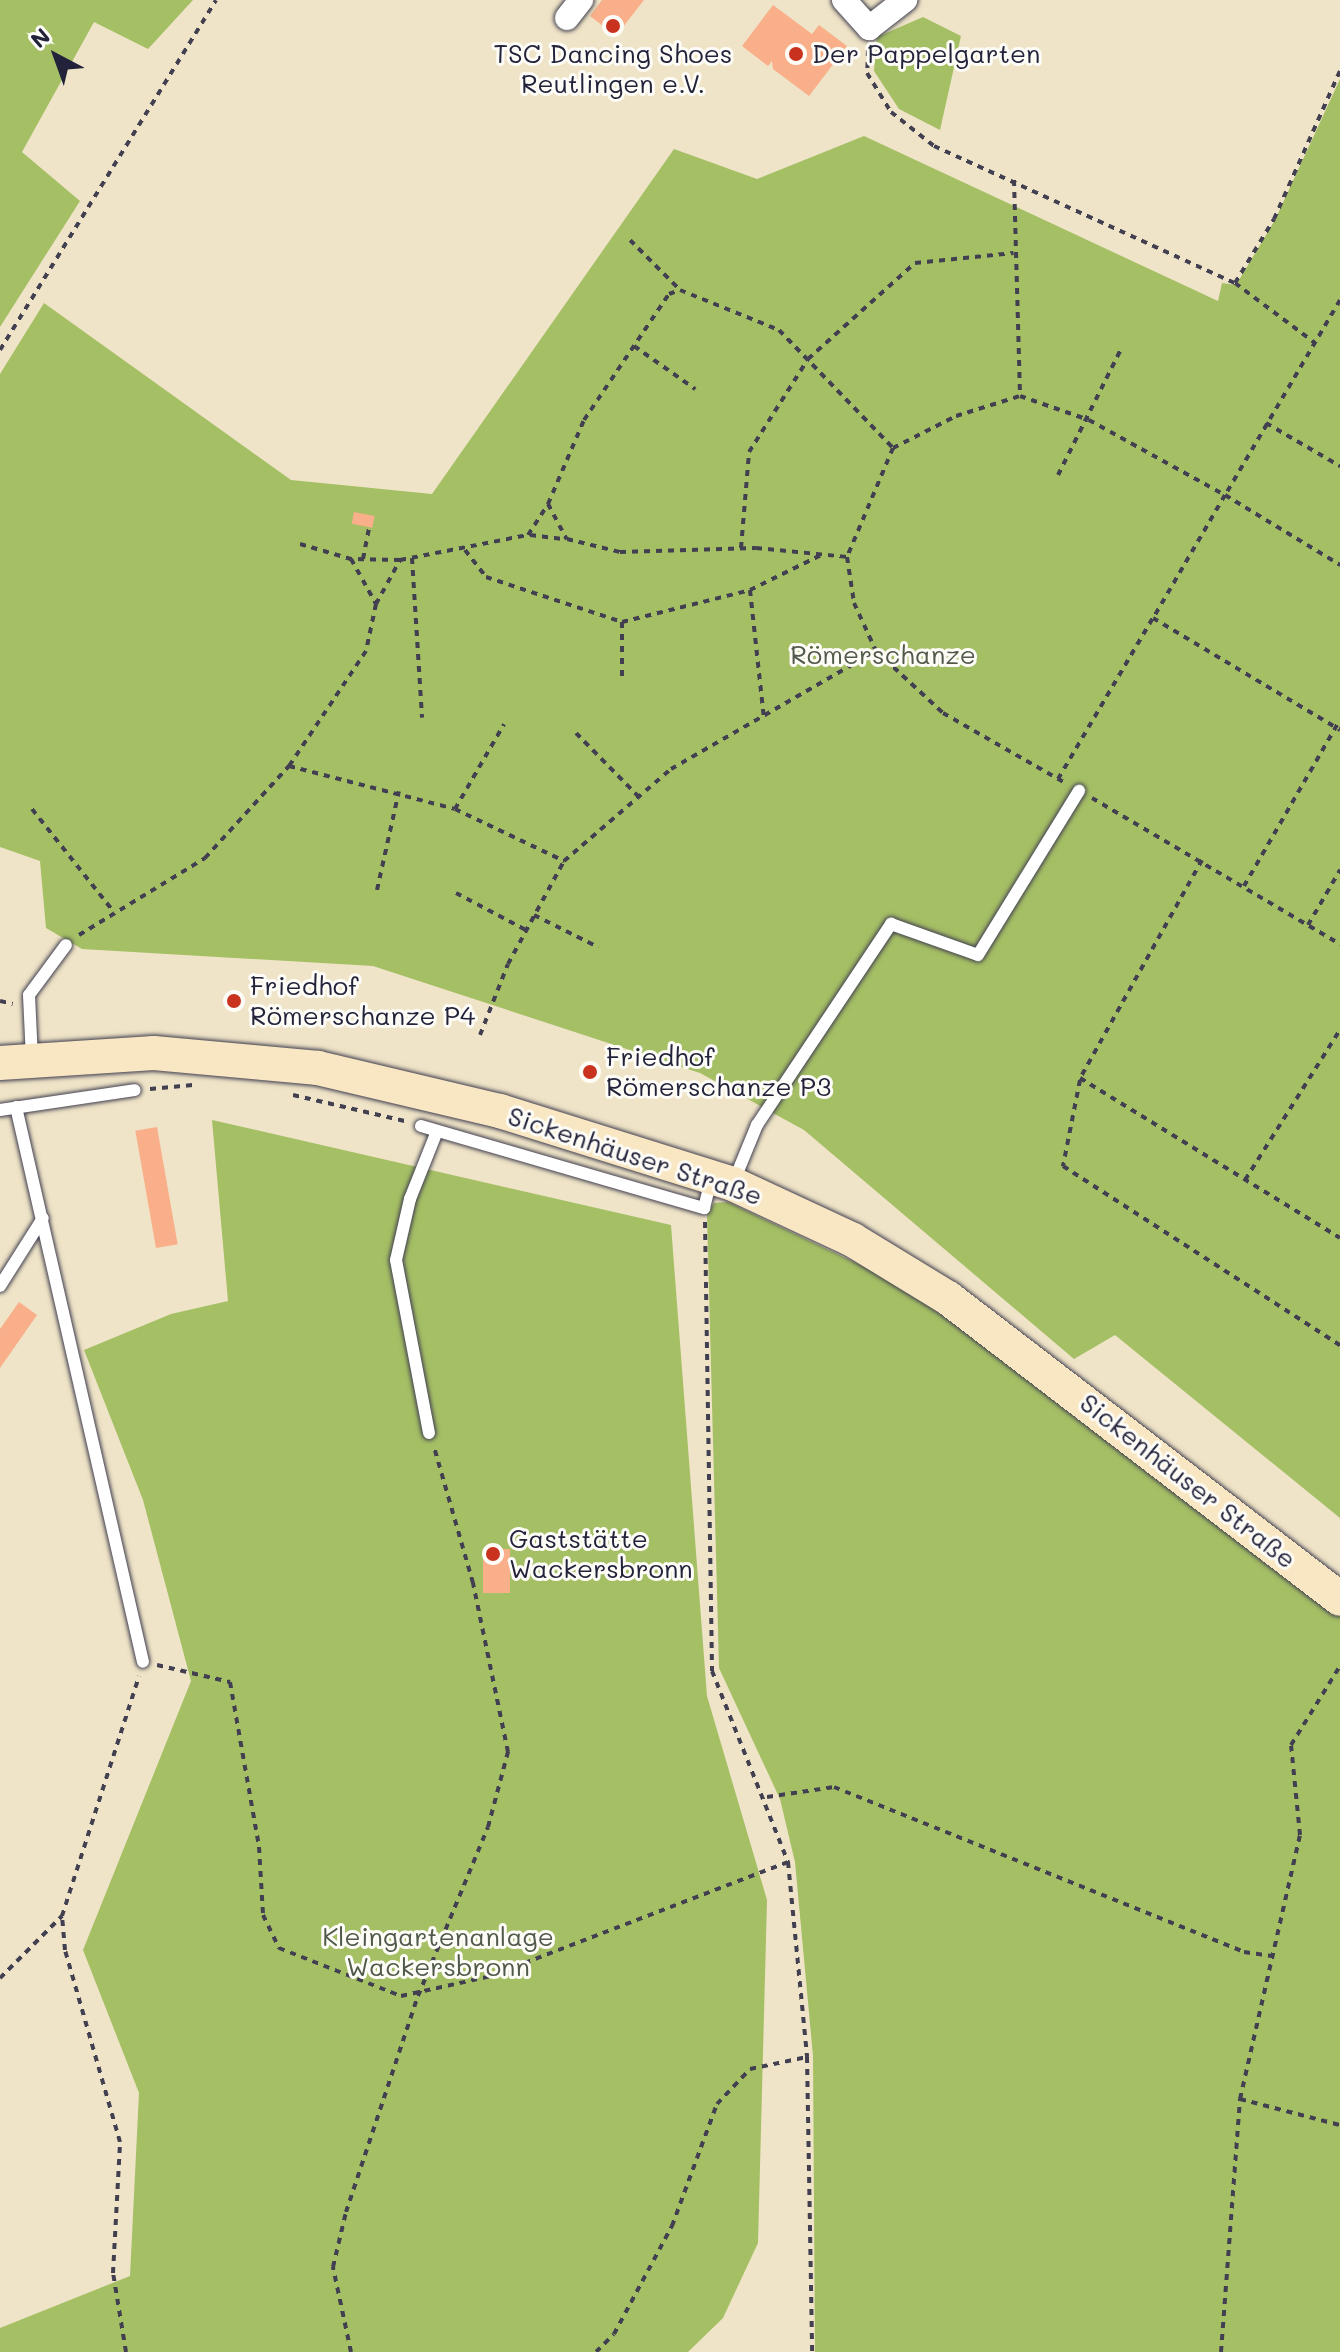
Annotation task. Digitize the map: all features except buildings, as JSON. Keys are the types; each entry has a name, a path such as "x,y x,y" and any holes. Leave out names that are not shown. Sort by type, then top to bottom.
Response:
{"street":[{"path":"844,0 869,28 905,0"},
{"name":"Sickenhäuser Straße","path":"16,1061 154,1053 318,1068 500,1111 853,1240 948,1298 1340,1599"}],"lane":[{"path":"421,1126 716,1189 891,924 978,955 1079,791"},
{"path":"16,1061 29,995 66,945"},
{"path":"0,1110 135,1090"},
{"path":"16,1107 143,1662"},
{"path":"429,1433 396,1260 410,1199 437,1131"},
{"path":"0,1286 43,1218"}],"path":[{"path":"0,350 216,0"},
{"path":"869,28 867,73 891,112 934,146 1235,283 1314,342"},
{"path":"1235,283 1274,219 1340,71"},
{"path":"1014,180 1013,253 1020,396"},
{"path":"630,240 668,282 680,290 779,330 893,448"},
{"path":"741,548 749,452 808,359 915,263 1013,253"},
{"path":"668,282 669,294"},
{"path":"528,535 548,504 584,420 669,294 680,290"},
{"path":"1058,779 1340,300"},
{"path":"634,346 695,389"},
{"path":"1058,475 1089,420 1121,349"},
{"path":"1340,565 1225,495 1089,420 1020,396 956,416 893,448 847,557 854,603 876,651 943,713 1202,860 1340,944"},
{"path":"1266,423 1340,466"},
{"path":"548,504 567,539"},
{"path":"363,559 369,528"},
{"path":"300,544 351,559 400,560 465,550 528,535 567,539 620,552 741,548 847,557"},
{"path":"465,550 486,577 622,622 750,590 823,554"},
{"path":"412,558 422,718"},
{"path":"351,559 376,604"},
{"path":"66,945 113,911 205,858 289,766 366,651 376,604 400,560"},
{"path":"750,590 764,718"},
{"path":"1153,618 1338,729"},
{"path":"622,622 622,679"},
{"path":"480,1035 526,930 564,861 671,769 876,651"},
{"path":"1244,886 1338,729 1340,720"},
{"path":"455,809 504,724"},
{"path":"576,733 639,797"},
{"path":"289,766 399,791 455,809 564,861"},
{"path":"377,890 399,791"},
{"path":"32,809 113,911"},
{"path":"1202,860 1080,1078 1063,1166 1340,1345"},
{"path":"1308,925 1340,870"},
{"path":"456,893 526,930"},
{"path":"534,915 598,947"},
{"path":"1245,1180 1340,1030"},
{"path":"1080,1078 1340,1238"},
{"path":"135,1090 209,1084"},
{"path":"283,1093 421,1126"},
{"path":"716,1189 712,1671 767,1797 788,1862 807,2057 812,2352"},
{"path":"351,2352 333,2267 418,1996 488,1827 508,1752 462,1536 429,1433"},
{"path":"126,2352 113,2273 120,2142 65,1950 62,1916 143,1662 230,1682 259,1847 263,1915 279,1948 401,1996 418,1996 491,1976 788,1862"},
{"path":"1221,2352 1240,2099 1300,1835 1291,1745 1340,1666"},
{"path":"767,1797 834,1787 1244,1952 1274,1956"},
{"path":"0,1978 62,1916"},
{"path":"596,2352 614,2334 672,2226 717,2104 750,2069 807,2057"},
{"path":"1240,2099 1340,2125"}],"green space":[{"path":"0,0 193,0 148,49 94,22 22,152 80,201 0,327"},
{"path":"923,17 961,36 940,130 899,109 874,71 877,37"},
{"name":"Römerschanze","path":"1340,79 1340,1518 1115,1335 1074,1359 804,1130 700,1073 373,966 82,949 46,928 40,861 0,847 0,374 44,303 291,480 432,494 674,149 757,179 864,136 1218,301 1222,283 1236,285 1275,220"},
{"name":"Kleingartenanlage Wackersbronn","path":"212,1120 671,1225 707,1696 767,1900 758,2243 723,2318 688,2352 0,2352 0,2328 130,2276 139,2093 83,1950 191,1681 143,1500 84,1350 171,1314 228,1301"},
{"path":"728,1202 894,1281 1340,1601 1340,2352 815,2352 813,2056 795,1862 780,1799 719,1668 707,1215 714,1203"}],"place":[{"name":"TSC Dancing Shoes Reutlingen e.V.","path":"613,26"},
{"name":"Der Pappelgarten","path":"796,54"},
{"name":"Friedhof Römerschanze P4","path":"234,1001"},
{"name":"Friedhof Römerschanze P3","path":"590,1072"},
{"name":"Gaststätte Wackersbronn","path":"493,1554"}]}
